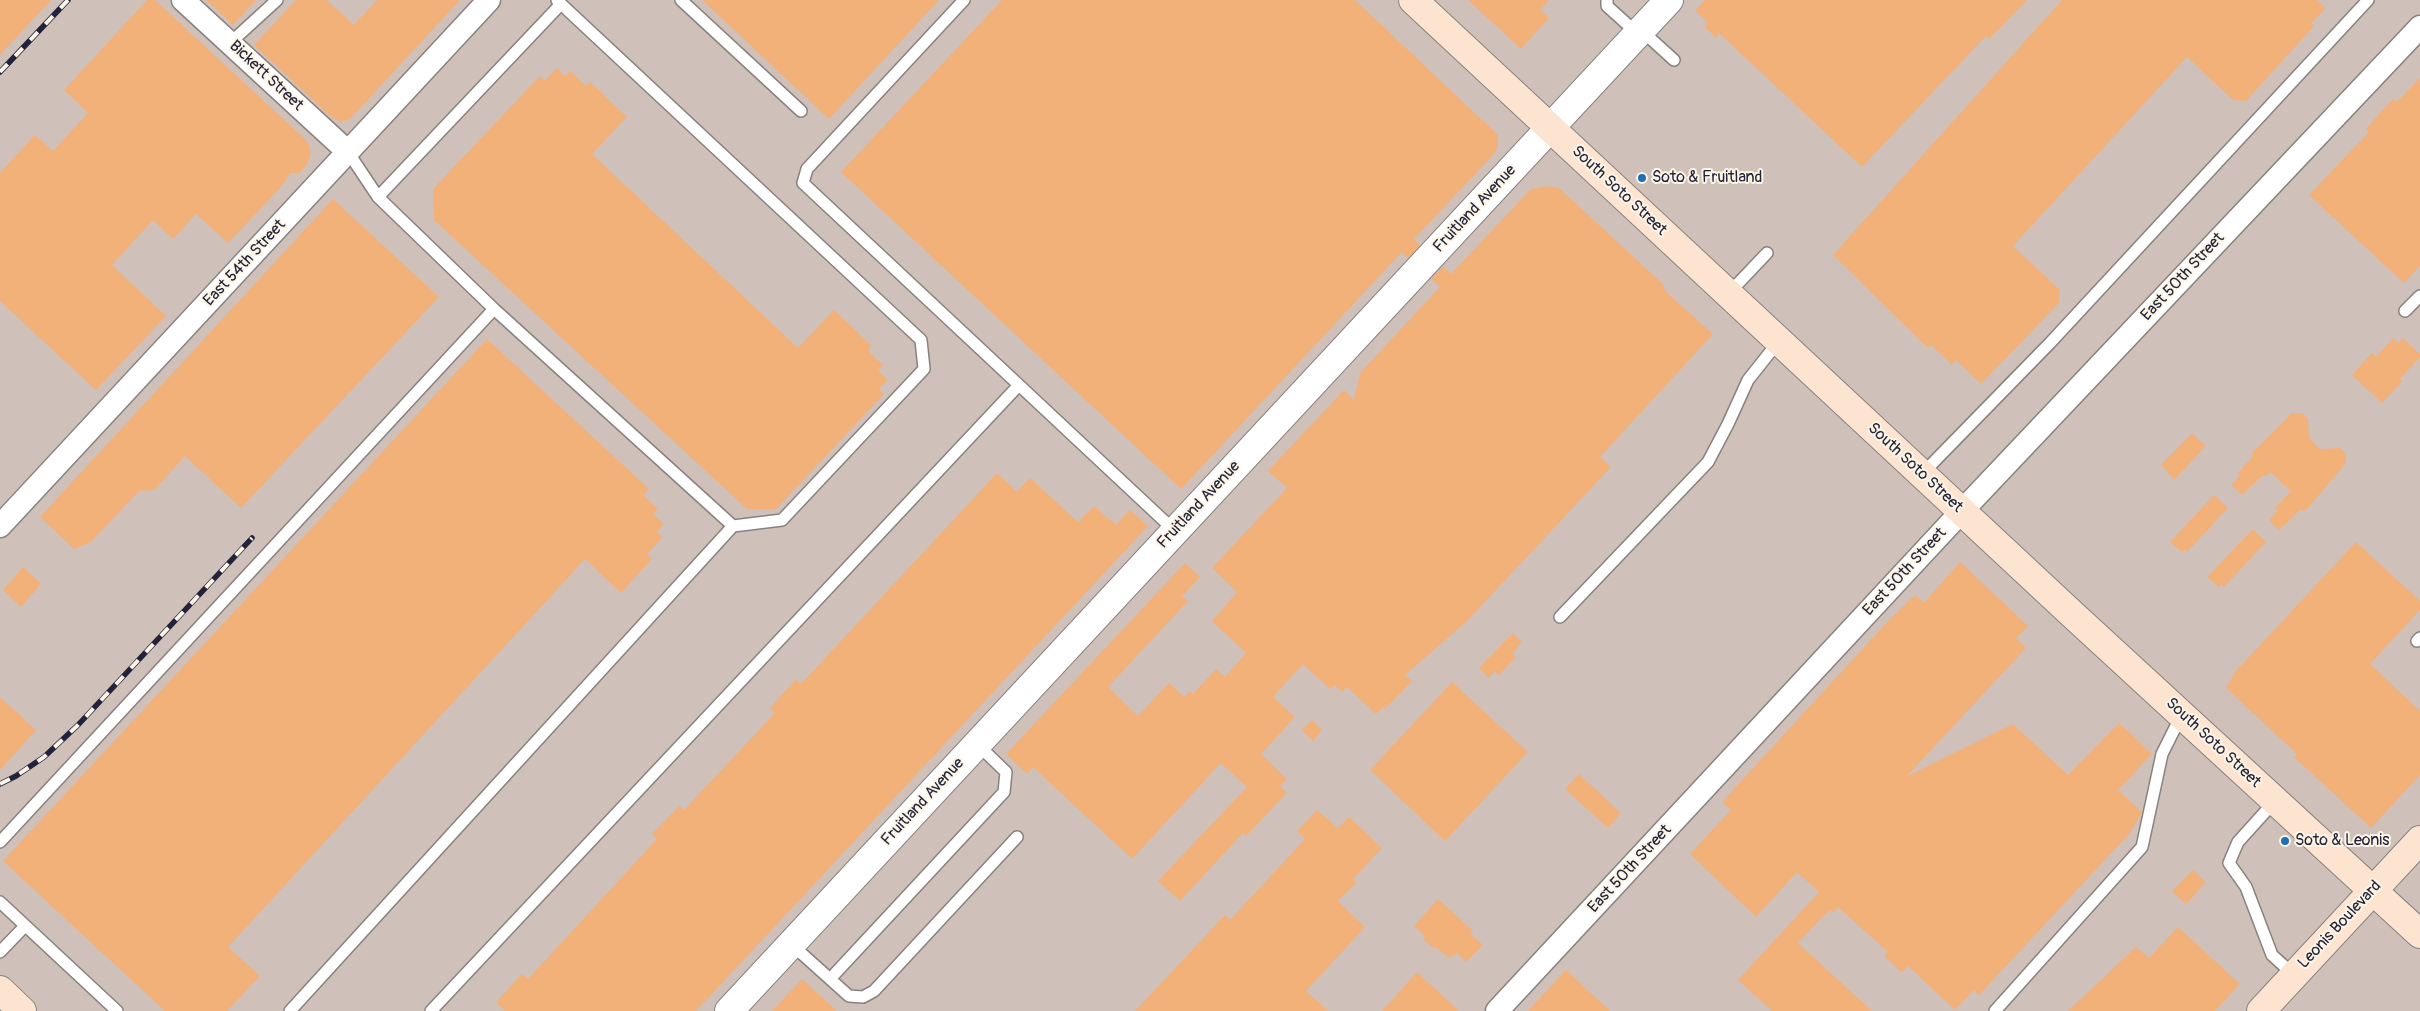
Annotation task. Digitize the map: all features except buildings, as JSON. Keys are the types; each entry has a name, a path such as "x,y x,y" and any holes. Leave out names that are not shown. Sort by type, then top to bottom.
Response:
{"main road":[{"name":"South Soto Street","path":"1413,0 1778,341 2420,934"},
{"name":"Leonis Boulevard","path":"2261,1011 2420,840"},
{"path":"0,990 22,1011"}],"street":[{"name":"Bickett Street","path":"183,0 348,152"},
{"name":"East 54th Street","path":"0,526 489,0"},
{"name":"Fruitland Avenue","path":"729,1011 1669,0"},
{"name":"East 50th Street","path":"1497,1011 1962,511 2420,27"}],"lane":[{"path":"230,43 276,0"},
{"path":"681,0 801,111"},
{"path":"964,0 807,169 803,183 1175,531"},
{"path":"1606,0 1607,6 1674,60"},
{"path":"1922,474 2050,343 2368,0"},
{"path":"290,1011 733,526 782,520 924,369 921,340 559,2 378,197"},
{"path":"348,152 378,197 494,309 733,526"},
{"path":"1729,294 1767,253"},
{"path":"2405,311 2420,296"},
{"path":"0,842 494,309"},
{"path":"1560,617 1708,462 1748,380 1778,341"},
{"path":"431,1011 1019,385"},
{"path":"1995,1011 2142,847 2162,754 2182,714"},
{"path":"830,979 1004,792 1006,772 977,744"},
{"path":"2275,800 2238,842 2228,863 2246,887 2272,955 2294,976"},
{"path":"792,944 849,996 862,997 874,991 1017,837"},
{"path":"0,902 117,1011"},
{"path":"0,952 25,926"}],"shaded area":[{"path":"0,0 2420,0 2420,1011 0,1011"}],"railway":[{"path":"0,72 68,0"},
{"path":"0,784 16,776 44,757 78,725 252,538"}],"place":[{"name":"Soto & Fruitland","path":"1642,178"},
{"name":"Soto & Leonis","path":"2285,841"}]}
